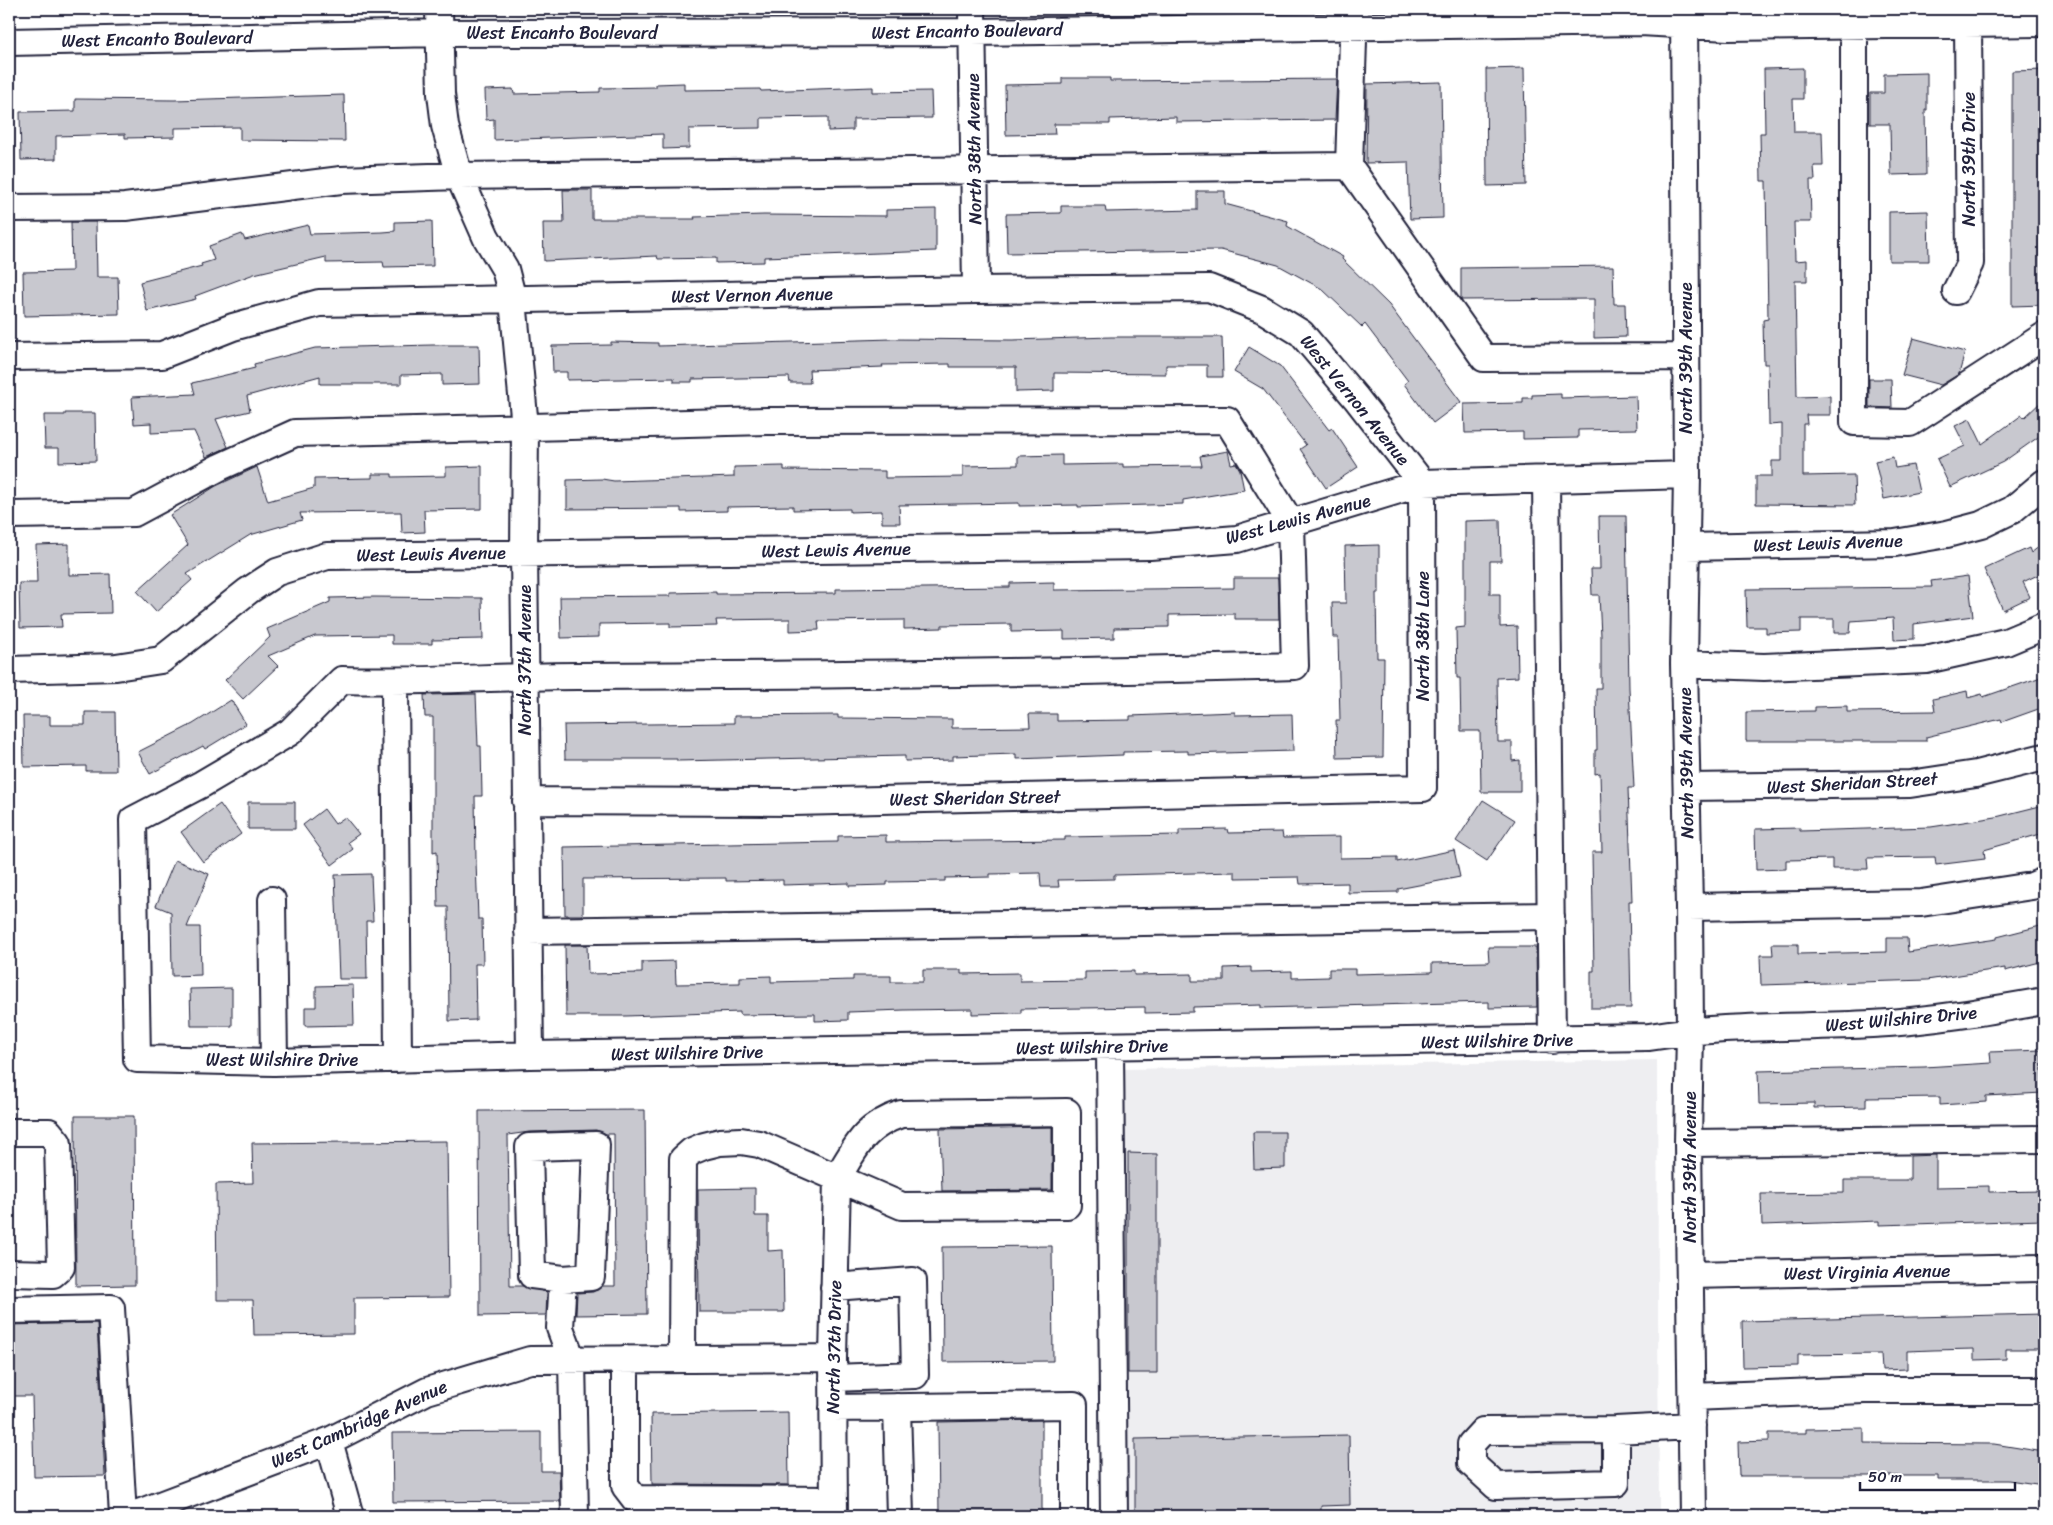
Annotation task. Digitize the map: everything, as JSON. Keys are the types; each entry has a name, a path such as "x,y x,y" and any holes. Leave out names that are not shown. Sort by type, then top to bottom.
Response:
{"street":[{"name":"West Encanto Boulevard","path":"9,42 439,21 1354,17 1641,22 1684,17 1728,27 1968,24 2014,16 2044,23"},
{"path":"1354,17 1349,166 1484,358 1685,357"},
{"name":"North 39th Avenue","path":"1684,17 1687,475 1684,664 1689,907 1690,1030 1688,1143 1693,1516"},
{"name":"North 38th Avenue","path":"972,20 976,290"},
{"name":"North 37th Avenue","path":"439,21 441,94 445,126 459,176 486,237 505,269 513,300 525,427 524,553 530,1055"},
{"name":"North 39th Drive","path":"1956,291 1970,263 1968,24"},
{"path":"1854,26 1854,422 1910,423 2044,336"},
{"path":"9,208 125,207 341,180 459,176 1349,166"},
{"name":"West Vernon Avenue","path":"9,356 162,355 233,327 319,304 976,290 1209,288 1262,309 1301,333 1356,398 1422,483"},
{"path":"9,515 134,513 220,467 295,433 768,421 1227,420 1292,523 1295,666 824,674 525,676 394,682 398,1059"},
{"name":"West Lewis Avenue","path":"9,670 116,667 161,660 248,591 277,572 327,556 1150,546 1237,539 1422,483 1687,475"},
{"path":"1546,479 1552,1040"},
{"name":"North 38th Lane","path":"1422,483 1423,788"},
{"name":"West Lewis Avenue","path":"1687,546 1895,543 1947,534 1981,525 2012,510 2044,484"},
{"path":"1684,664 1764,667 1926,660 2006,642 2044,626"},
{"name":"West Wilshire Drive","path":"394,682 342,680 290,732 202,784 133,820 137,1059 274,1062 530,1055 1648,1038 1690,1030 1873,1024 1967,1015 2044,1001"},
{"name":"West Sheridan Street","path":"1687,787 1910,784 1976,774 2044,757"},
{"name":"West Sheridan Street","path":"526,801 792,802 1423,788"},
{"path":"1689,907 1920,903 2032,886 2044,881"},
{"path":"272,900 274,1062"},
{"path":"528,931 1551,916"},
{"path":"1110,1046 1114,1516"},
{"path":"682,1359 683,1159 692,1151 720,1142 741,1141 759,1144 837,1178 902,1206 1067,1205 1067,1112 901,1114 881,1121 862,1137 837,1178"},
{"path":"9,1132 49,1132 58,1142 61,1267 53,1274 9,1273"},
{"path":"1688,1143 2044,1139"},
{"path":"596,1146 591,1277 563,1279 532,1275 529,1147 596,1146"},
{"name":"North 37th Drive","path":"834,1508 833,1368 837,1178"},
{"name":"West Virginia Avenue","path":"1690,1275 2044,1268"},
{"path":"563,1279 560,1328 572,1360 575,1516"},
{"name":"West Cambridge Avenue","path":"131,1516 329,1442 427,1391 530,1360 682,1359 914,1375 913,1282 834,1287"},
{"path":"9,1310 111,1308 123,1516"},
{"path":"626,1359 624,1486 635,1499 834,1508"},
{"path":"1692,1397 1864,1390 2044,1390"},
{"path":"833,1408 1074,1405 1074,1516"},
{"path":"898,1407 900,1516"},
{"path":"1616,1430 1616,1482 1496,1486 1471,1463 1471,1444 1483,1431 1616,1430 1692,1426"},
{"path":"329,1442 350,1516"}],"shaded area":[{"path":"1657,1060 1659,1516 1120,1516 1123,1069"}],"building":[{"path":"1524,68 1526,185 1487,186 1486,69"},
{"path":"1803,68 1803,99 1793,99 1794,132 1822,132 1823,166 1814,166 1815,180 1810,180 1811,222 1794,222 1795,261 1807,260 1807,281 1795,281 1797,397 1830,396 1830,415 1806,415 1807,424 1803,424 1803,476 1854,475 1855,505 1756,504 1756,476 1772,476 1772,461 1782,461 1782,424 1769,425 1768,364 1764,364 1763,320 1768,319 1766,181 1761,181 1760,133 1765,133 1764,69"},
{"path":"2044,70 2044,107 2040,108 2038,120 2039,154 2044,154 2044,182 2039,182 2040,256 2044,256 2044,305 2012,306 2012,71"},
{"path":"1927,73 1927,110 1925,110 1926,174 1891,175 1890,124 1870,124 1870,93 1884,93 1884,74"},
{"path":"1062,78 1110,78 1110,81 1337,79 1335,120 1176,122 1176,117 1110,119 1110,124 1054,124 1055,134 1006,135 1005,85 1062,84"},
{"path":"1441,82 1443,218 1410,219 1408,162 1366,163 1367,84"},
{"path":"684,83 684,90 760,89 761,91 873,87 873,92 931,91 932,118 853,119 853,130 828,131 828,117 761,118 761,128 689,129 689,148 663,149 663,134 494,140 494,119 486,120 485,90 513,89 514,94 600,92 600,88 656,87 656,84"},
{"path":"344,95 345,141 240,140 240,127 175,128 175,137 125,138 125,134 56,136 56,159 21,160 20,112 75,111 75,99 174,100"},
{"path":"563,190 592,190 592,219 695,219 694,217 764,215 886,216 886,210 936,209 936,251 764,257 764,262 716,263 716,258 658,259 657,256 544,261 543,223 564,223"},
{"path":"1197,191 1225,191 1225,204 1288,221 1287,226 1343,257 1342,259 1389,305 1461,402 1433,423 1404,384 1408,381 1365,324 1362,327 1322,289 1278,265 1221,250 1007,253 1006,214 1061,213 1061,206 1105,206 1106,212 1197,210"},
{"path":"1928,211 1929,261 1889,261 1889,212"},
{"path":"432,221 433,266 384,267 383,262 326,263 326,257 254,274 195,296 196,299 147,311 140,282 202,266 201,264 214,260 209,246 242,234 245,240 308,225 310,234 383,232 395,231 395,222"},
{"path":"71,222 96,222 97,277 118,277 119,314 24,316 23,272 72,271"},
{"path":"1613,266 1614,304 1625,304 1626,337 1594,338 1594,299 1461,300 1461,268"},
{"path":"1111,337 1222,337 1223,377 1207,377 1207,365 1166,365 1166,374 1054,373 1054,391 1016,392 1016,367 950,367 950,364 882,365 883,367 809,370 810,383 790,383 789,377 692,379 692,382 674,382 674,378 567,380 567,372 553,372 552,346 611,345 611,342 658,343 658,346 892,339 1012,340"},
{"path":"1913,338 1965,352 1959,374 1941,385 1902,375"},
{"path":"479,345 480,384 442,385 442,374 401,375 401,384 320,384 320,376 247,396 250,411 216,419 228,447 206,457 194,431 151,433 151,423 134,424 132,397 195,394 192,383 255,368 254,364 315,348"},
{"path":"1249,347 1280,366 1329,430 1332,428 1358,467 1326,488 1300,449 1306,445 1263,389 1234,372"},
{"path":"1869,379 1891,379 1892,408 1869,407"},
{"path":"1561,394 1561,398 1636,396 1637,429 1578,430 1578,438 1523,439 1523,432 1465,433 1464,404 1523,403 1523,398 1532,398 1532,395"},
{"path":"2044,399 2044,433 2003,462 1950,487 1937,459 1965,446 1955,426 1970,419 1982,444 2022,415 2024,418"},
{"path":"65,413 95,413 96,461 59,462 59,448 45,448 44,415 65,415"},
{"path":"1228,451 1231,464 1236,463 1240,470 1244,490 1183,500 1183,504 1078,507 1078,505 1019,506 1019,503 899,505 900,523 882,523 882,511 850,512 850,509 793,510 793,506 727,507 727,511 681,512 681,508 567,509 567,480 602,479 614,481 734,477 734,467 784,466 784,470 885,471 885,478 963,477 963,466 1018,465 1018,456 1062,455 1062,465 1123,464 1123,467 1202,466 1200,456"},
{"path":"1893,457 1895,468 1913,465 1919,492 1884,499 1875,461"},
{"path":"482,466 482,509 424,510 425,532 402,533 401,512 300,513 302,520 250,535 187,574 192,580 156,612 137,591 188,545 170,515 216,486 257,467 268,501 314,488 314,479 372,478 372,474 392,474 392,477 446,476 446,467"},
{"path":"1599,516 1626,516 1629,688 1634,788 1628,788 1632,901 1629,901 1631,1008 1591,1008 1591,971 1594,971 1592,852 1602,852 1600,773 1595,774 1595,750 1597,750 1596,688 1601,688 1601,636 1599,595 1592,595 1591,569 1600,569"},
{"path":"1500,520 1501,561 1490,561 1490,594 1500,594 1500,627 1517,626 1518,677 1497,678 1498,742 1512,742 1512,761 1520,760 1520,792 1481,792 1480,731 1461,731 1460,678 1457,678 1456,628 1465,627 1465,521"},
{"path":"2044,543 2044,572 2023,582 2030,597 2003,610 1984,569 2029,548 2031,553"},
{"path":"69,544 69,575 110,574 111,613 61,614 62,627 20,628 19,583 37,583 36,545"},
{"path":"1379,545 1379,593 1376,593 1377,658 1384,658 1383,757 1337,758 1336,720 1340,720 1338,637 1333,637 1332,603 1346,603 1345,546"},
{"path":"1968,576 1973,616 1914,624 1914,639 1894,640 1893,618 1851,621 1850,633 1834,633 1834,619 1801,619 1801,632 1766,633 1766,627 1747,627 1746,589 1932,587 1931,581"},
{"path":"1234,578 1278,578 1279,619 1235,619 1235,614 1169,615 1169,627 1114,628 1114,638 1064,639 1064,631 1011,632 1011,624 942,625 942,628 904,629 904,620 818,621 819,630 790,631 790,619 716,620 717,626 670,627 670,623 599,624 599,637 561,638 560,597 670,596 670,593 716,592 716,594 836,593 836,589 1010,587 1010,583 1054,582 1054,590 1234,588"},
{"path":"330,598 482,598 483,639 432,640 432,644 392,644 392,635 315,636 268,656 278,666 243,699 225,680 270,637 267,629 330,602"},
{"path":"2041,677 2044,687 2044,707 2002,722 2001,719 1926,737 1926,741 1746,741 1746,712 1815,711 1815,707 1847,706 1847,712 1935,711 1933,699 1967,691 1968,698 1982,694 1983,697"},
{"path":"476,694 478,746 481,746 482,796 475,796 476,861 478,919 482,919 483,964 475,964 476,1020 449,1021 448,907 438,907 437,851 433,852 433,717 425,717 424,695"},
{"path":"231,700 246,724 205,749 203,746 150,774 138,752 193,724"},
{"path":"85,712 115,712 116,771 86,771 86,766 24,767 23,716 50,716 50,725 85,725"},
{"path":"1235,712 1235,715 1292,714 1293,751 1188,754 1188,751 1123,752 1123,755 1016,759 1016,754 953,756 953,760 905,761 905,756 677,761 677,759 565,759 564,725 734,723 734,716 838,715 838,718 952,719 952,728 1030,727 1029,714 1057,714 1057,721 1130,720 1130,716"},
{"path":"1483,800 1515,820 1487,861 1456,841"},
{"path":"248,802 295,802 295,829 248,829"},
{"path":"220,804 241,834 203,862 181,832"},
{"path":"2040,806 2044,822 2044,833 1984,850 1985,859 1936,865 1935,857 1867,858 1868,869 1832,869 1832,859 1786,860 1786,869 1756,870 1755,829 1800,828 1800,831 1931,827 1996,817"},
{"path":"324,809 335,824 345,817 359,834 348,842 353,849 332,865 303,825"},
{"path":"1227,829 1228,833 1282,832 1283,838 1340,837 1340,858 1397,857 1397,862 1454,850 1460,877 1398,889 1398,892 1348,893 1348,883 1300,884 1299,877 1235,878 1235,872 1114,875 1114,879 1058,880 1059,887 1041,887 1040,873 990,874 990,877 945,878 945,881 887,882 887,885 849,886 849,883 783,885 783,880 726,881 726,878 583,879 583,915 565,915 564,847 838,842 838,836 886,835 886,842 1065,840 1065,837 1179,835 1179,830"},
{"path":"175,860 209,874 187,927 200,927 201,975 172,976 171,912 156,906"},
{"path":"371,874 373,921 366,921 367,979 339,979 335,875"},
{"path":"2044,925 2044,961 2005,971 2005,968 1927,980 1761,985 1760,955 1773,955 1772,944 1798,944 1798,954 1887,952 1887,938 1907,938 1908,952 1997,939 1997,937"},
{"path":"565,945 587,945 588,974 642,973 642,962 675,961 676,984 740,983 740,977 771,976 771,982 853,980 853,976 891,976 891,982 923,982 923,970 961,970 961,974 1020,973 1020,981 1085,980 1085,972 1134,971 1134,975 1192,974 1192,981 1224,981 1224,968 1251,967 1251,972 1292,971 1292,978 1329,977 1329,969 1355,969 1355,974 1432,972 1432,963 1489,962 1488,947 1536,947 1537,1007 1489,1008 1489,1002 1261,1008 1261,1005 1193,1007 1193,1012 1145,1013 1145,1007 1021,1009 1021,1013 972,1014 972,1009 904,1010 848,1012 848,1020 815,1021 815,1014 740,1015 740,1012 566,1016"},
{"path":"353,985 354,1025 305,1026 305,1007 316,1007 316,986"},
{"path":"232,988 232,1026 191,1026 190,989"},
{"path":"2041,1050 2043,1093 1986,1096 1986,1102 1940,1105 1940,1097 1866,1098 1866,1107 1814,1108 1814,1103 1759,1104 1758,1071 1924,1067 1991,1063 1990,1052"},
{"path":"645,1110 647,1314 576,1315 577,1293 593,1292 602,1286 615,1286 614,1134 606,1134 596,1130 529,1132 508,1135 510,1286 523,1286 547,1292 546,1315 480,1316 479,1111"},
{"path":"75,1116 134,1116 135,1285 76,1286"},
{"path":"1052,1127 1052,1190 942,1191 940,1129"},
{"path":"1253,1132 1285,1132 1285,1168 1254,1169"},
{"path":"447,1141 449,1297 354,1298 354,1334 254,1335 253,1300 217,1300 216,1184 253,1183 252,1143"},
{"path":"1128,1153 1157,1154 1157,1373 1128,1373"},
{"path":"1936,1155 1936,1187 1989,1186 1989,1192 2044,1191 2044,1220 1879,1225 1879,1221 1762,1225 1761,1194 1844,1193 1844,1180 1910,1180 1910,1156"},
{"path":"755,1188 755,1216 768,1216 768,1251 783,1250 784,1312 699,1312 698,1189"},
{"path":"1052,1246 1053,1361 943,1362 942,1247"},
{"path":"2044,1314 2044,1349 2006,1349 2006,1359 1974,1360 1974,1349 1933,1350 1907,1351 1907,1369 1882,1370 1881,1354 1798,1355 1798,1366 1743,1367 1742,1321"},
{"path":"97,1323 105,1476 34,1477 32,1396 9,1396 9,1325"},
{"path":"788,1412 789,1485 652,1484 651,1414"},
{"path":"1042,1420 1042,1516 939,1516 938,1422"},
{"path":"1864,1428 1864,1443 1994,1444 2044,1452 2044,1485 2008,1480 1938,1480 1938,1476 1739,1476 1738,1442 1769,1441 1769,1433 1806,1433 1806,1429"},
{"path":"541,1432 541,1471 559,1471 560,1501 393,1502 392,1433"},
{"path":"1349,1435 1350,1505 1321,1506 1321,1516 1135,1516 1135,1439"}]}
